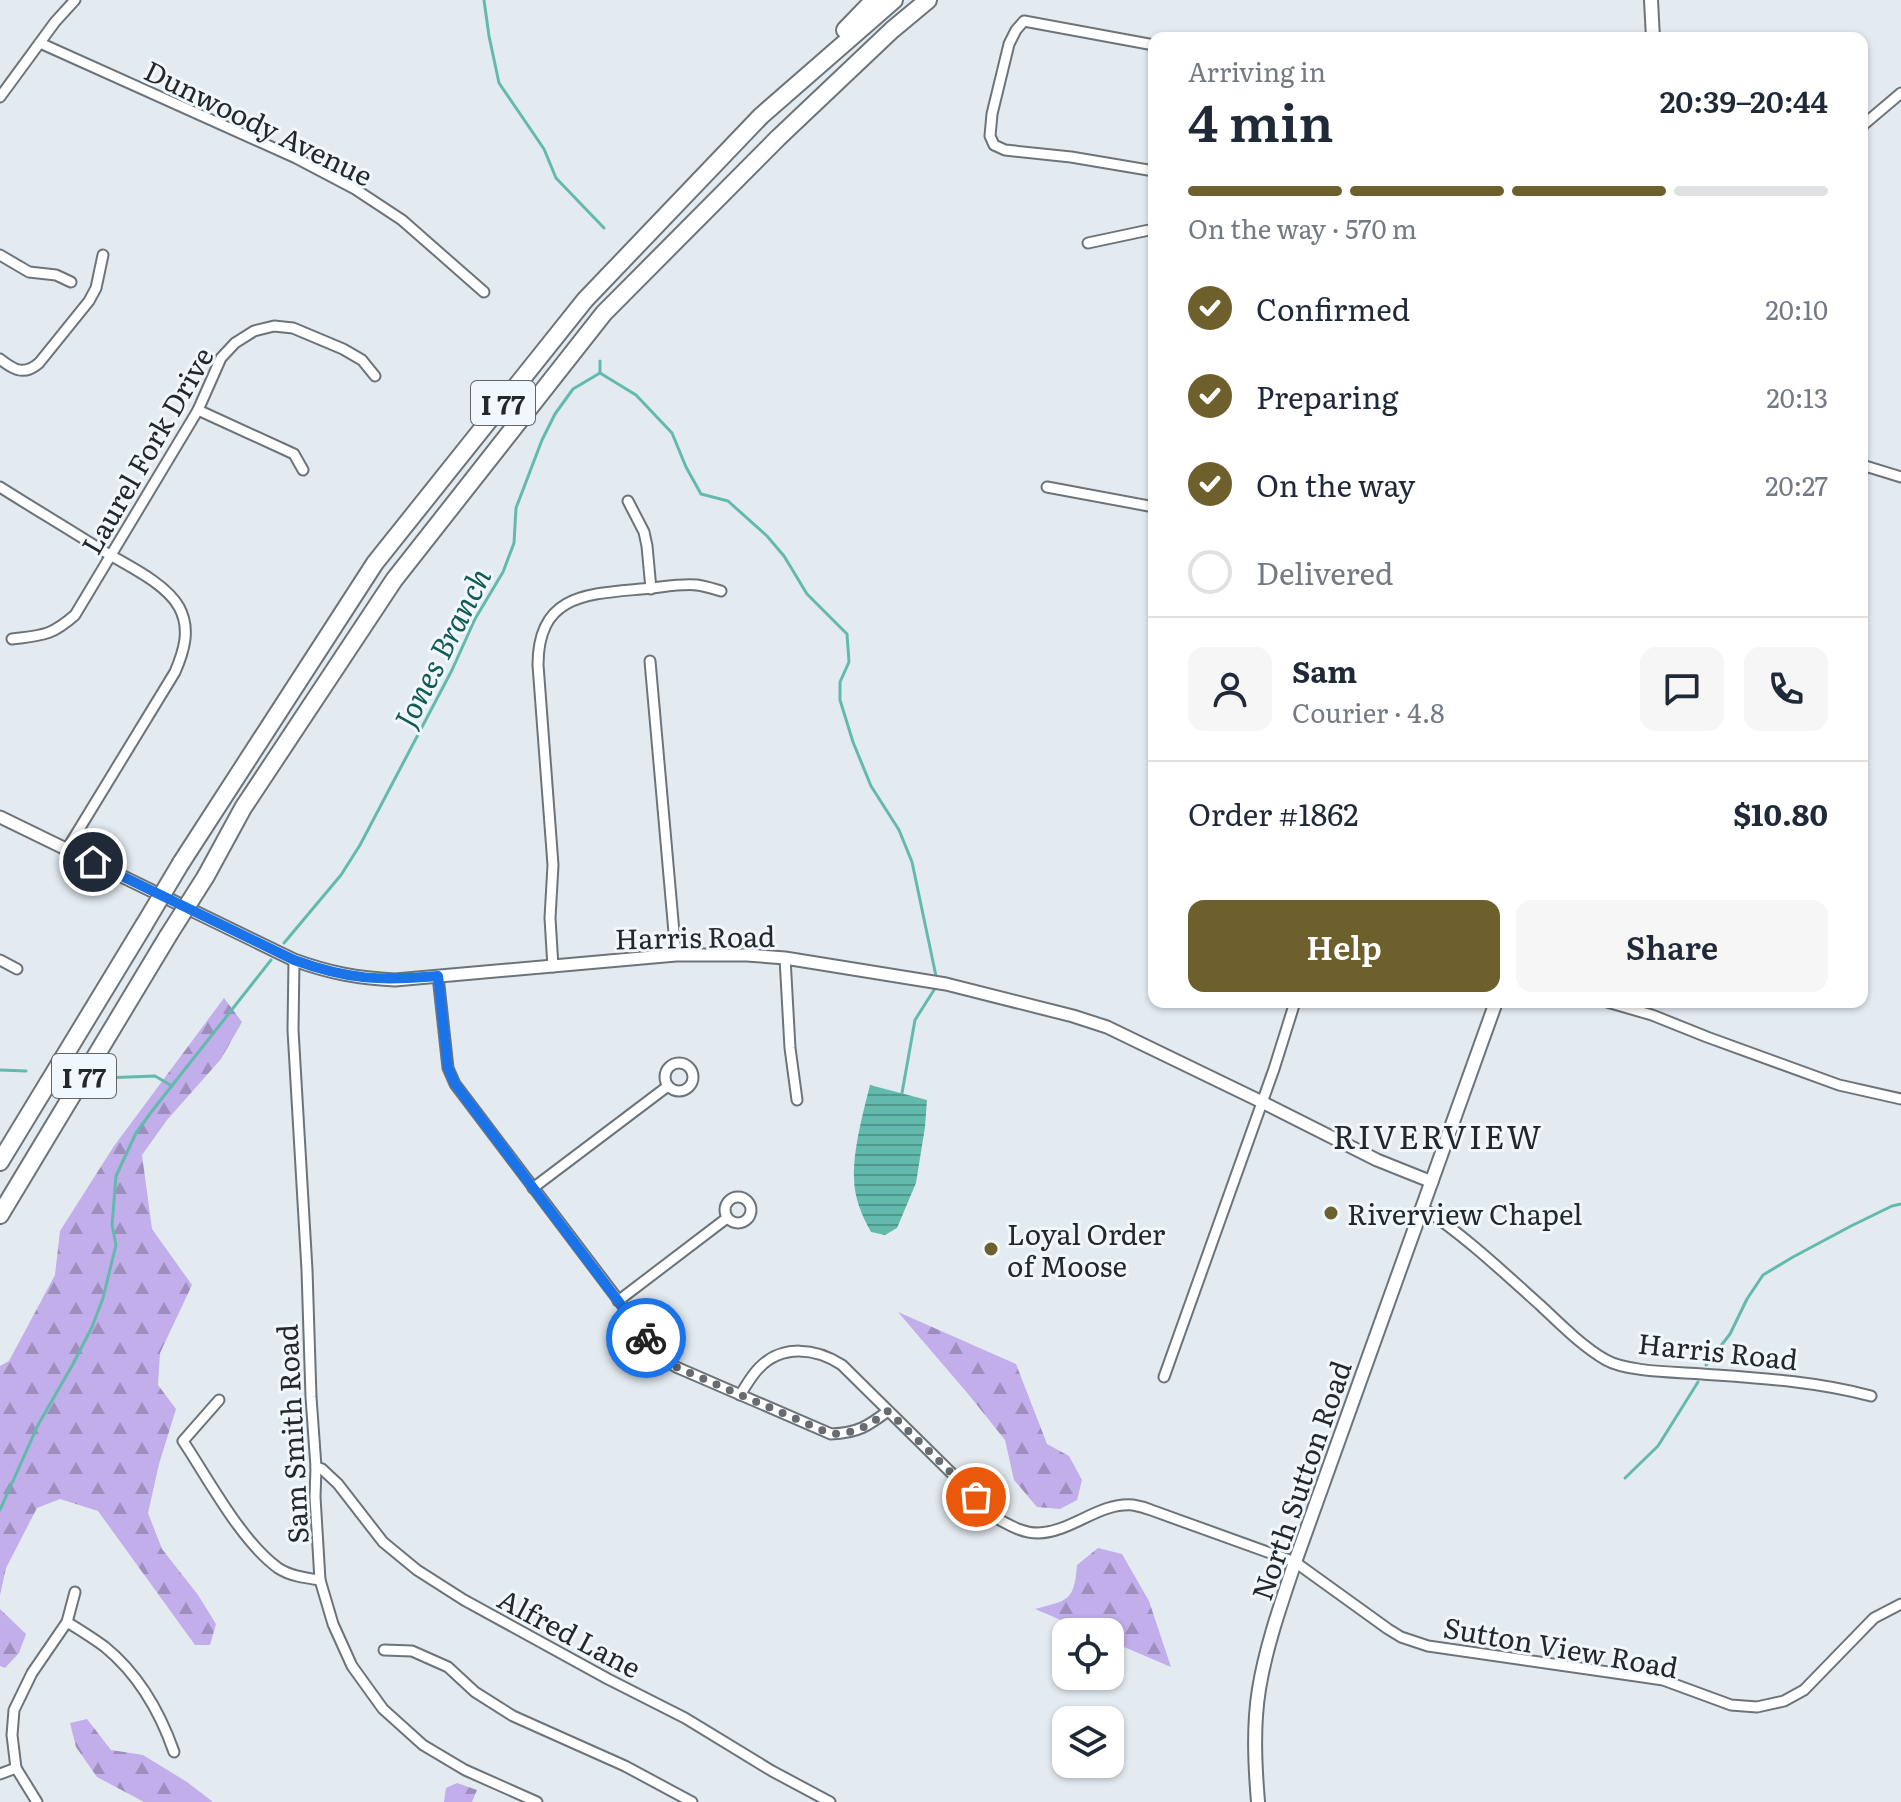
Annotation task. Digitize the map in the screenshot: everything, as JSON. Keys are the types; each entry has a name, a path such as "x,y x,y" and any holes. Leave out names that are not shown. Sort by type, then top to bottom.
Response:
{"highway":[{"path":"761,116 874,0"},
{"name":"I 77","path":"0,1162 181,863 375,563 585,300 761,116 894,0"},
{"name":"I 77","path":"0,1215 206,876 243,808 394,580 604,313 778,138 928,0"},
{"path":"892,30 938,0"}],"main road":[{"path":"1651,0 1653,32"},
{"name":"North Sutton Road","path":"1258,1802 1254,1737 1259,1689 1275,1623 1494,1008"}],"street":[{"path":"0,97 75,0"},
{"path":"1148,44 1024,21 1009,44 992,114 990,136 994,145 1005,150 1148,170"},
{"name":"Dunwoody Avenue","path":"40,43 296,158 355,189 402,220 484,292"},
{"path":"1868,121 1901,93"},
{"path":"1088,243 1148,230"},
{"path":"0,255 29,272 56,275 71,282"},
{"path":"0,359 12,369 22,372 31,370 39,363 89,301 96,288 103,255"},
{"name":"Laurel Fork Drive","path":"12,639 43,635 59,628 75,615 198,410 221,358 235,343 254,331 274,326 293,328 362,360 375,376"},
{"path":"198,410 294,454 303,470"},
{"path":"1868,467 1901,477"},
{"path":"0,487 154,582 179,606 184,621 186,638 175,672 67,849"},
{"path":"1047,487 1148,506"},
{"path":"628,501 644,532 651,589"},
{"path":"553,967 550,918 553,865 538,665 538,647 544,627 572,600 592,594 697,585 721,591"},
{"path":"650,661 676,955"},
{"name":"Harris Road","path":"0,817 294,960 358,978 395,980 676,955 747,955 785,958 946,984 1073,1016 1107,1027 1377,1160 1432,1182"},
{"path":"785,958 790,1048 797,1100"},
{"path":"0,960 17,969"},
{"name":"Sam Smith Road","path":"294,960 293,1030 320,1580 333,1624 352,1666 383,1709 423,1745 465,1770 526,1800 537,1802"},
{"path":"438,976 448,1068 455,1084 663,1359 831,1434 849,1434 867,1427 888,1411"},
{"path":"1164,1377 1293,1008"},
{"path":"1628,1008 1839,1085 1901,1099"},
{"path":"533,1188 668,1086"},
{"name":"Harris Road","path":"1423,1208 1467,1241 1562,1326 1607,1361 1637,1369 1839,1387 1871,1396"},
{"path":"618,1301 727,1218"},
{"name":"Sutton View Road","path":"740,1395 757,1369 769,1360 789,1352 806,1350 827,1355 842,1365 998,1519 1018,1530 1037,1533 1059,1529 1111,1507 1133,1505 1295,1562 1388,1629 1413,1642 1653,1678 1744,1707 1770,1705 1804,1690 1874,1618 1901,1604"},
{"path":"219,1400 183,1441 247,1539 280,1569 303,1578 320,1580"},
{"name":"Alfred Lane","path":"316,1467 338,1484 383,1542 417,1570 464,1600 685,1718 830,1802"},
{"path":"37,1802 16,1768 12,1735 14,1710 32,1673 67,1622 75,1592"},
{"path":"67,1622 102,1645 139,1682 165,1726 174,1752"},
{"path":"384,1650 412,1651 448,1667 475,1692 513,1716 625,1766 692,1802"},
{"path":"0,1774 16,1768"}],"green space":[{"path":"224,998 242,1022 221,1059 167,1120 142,1155 152,1229 192,1285 160,1353 158,1385 176,1409 148,1513 162,1549 216,1624 210,1645 195,1645 98,1511 60,1499 37,1508 6,1568 0,1595 0,1366 9,1361 55,1275 60,1231 114,1146"},
{"path":"898,1312 1016,1364 1047,1444 1069,1456 1082,1480 1077,1500 1060,1509 1037,1507 1014,1480 1005,1440"},
{"path":"1098,1548 1122,1554 1149,1601 1171,1667 1124,1647 1124,1618 1056,1618 1035,1609 1067,1598 1074,1586 1077,1565"},
{"path":"0,1609 26,1634 19,1653 5,1668 0,1666"},
{"path":"87,1719 111,1750 143,1755 213,1802 144,1802 97,1777 76,1747 70,1723"},
{"path":"457,1783 477,1790 472,1802 444,1802 446,1788"}],"shaded area":[{"path":"870,1085 927,1100 916,1183 897,1228 885,1235 871,1232 859,1206 854,1185 857,1144"}],"waterway":[{"name":"Jones Branch","path":"484,0 499,83 544,149 556,178 604,228"},
{"name":"Jones Branch","path":"600,361 600,373"},
{"path":"600,373 636,395 672,433 701,494 728,501 767,536 784,556 807,594 847,634 849,662 840,682 840,700 871,786 899,830 912,862 936,976"},
{"name":"Jones Branch","path":"284,943 341,875 360,845 452,670 475,619 503,572 514,543 516,508 555,414 573,389 600,373"},
{"name":"Jones Branch","path":"0,1510 38,1425 92,1327 103,1298 116,1245 112,1225 116,1176 136,1133 271,960"},
{"path":"902,1093 915,1020 934,990"},
{"path":"0,1070 26,1071"},
{"path":"102,1078 155,1076 172,1086"},
{"path":"1706,1365 1730,1334 1763,1275 1851,1226 1901,1204"},
{"path":"1625,1478 1658,1446 1698,1382"}],"way so far":[{"path":"646,1338 663,1359 676,1367 831,1434 849,1434 867,1427 888,1411 976,1497"}],"place":[{"name":"Riverview Chapel","path":"1331,1213"},
{"name":"Loyal Order of Moose","path":"991,1249"}],"district":[{"name":"RIVERVIEW","path":"1438,1135"}],"route":[{"path":"93,862 294,960 325,971 358,978 395,980 438,976 448,1068 455,1084 646,1338"}]}
